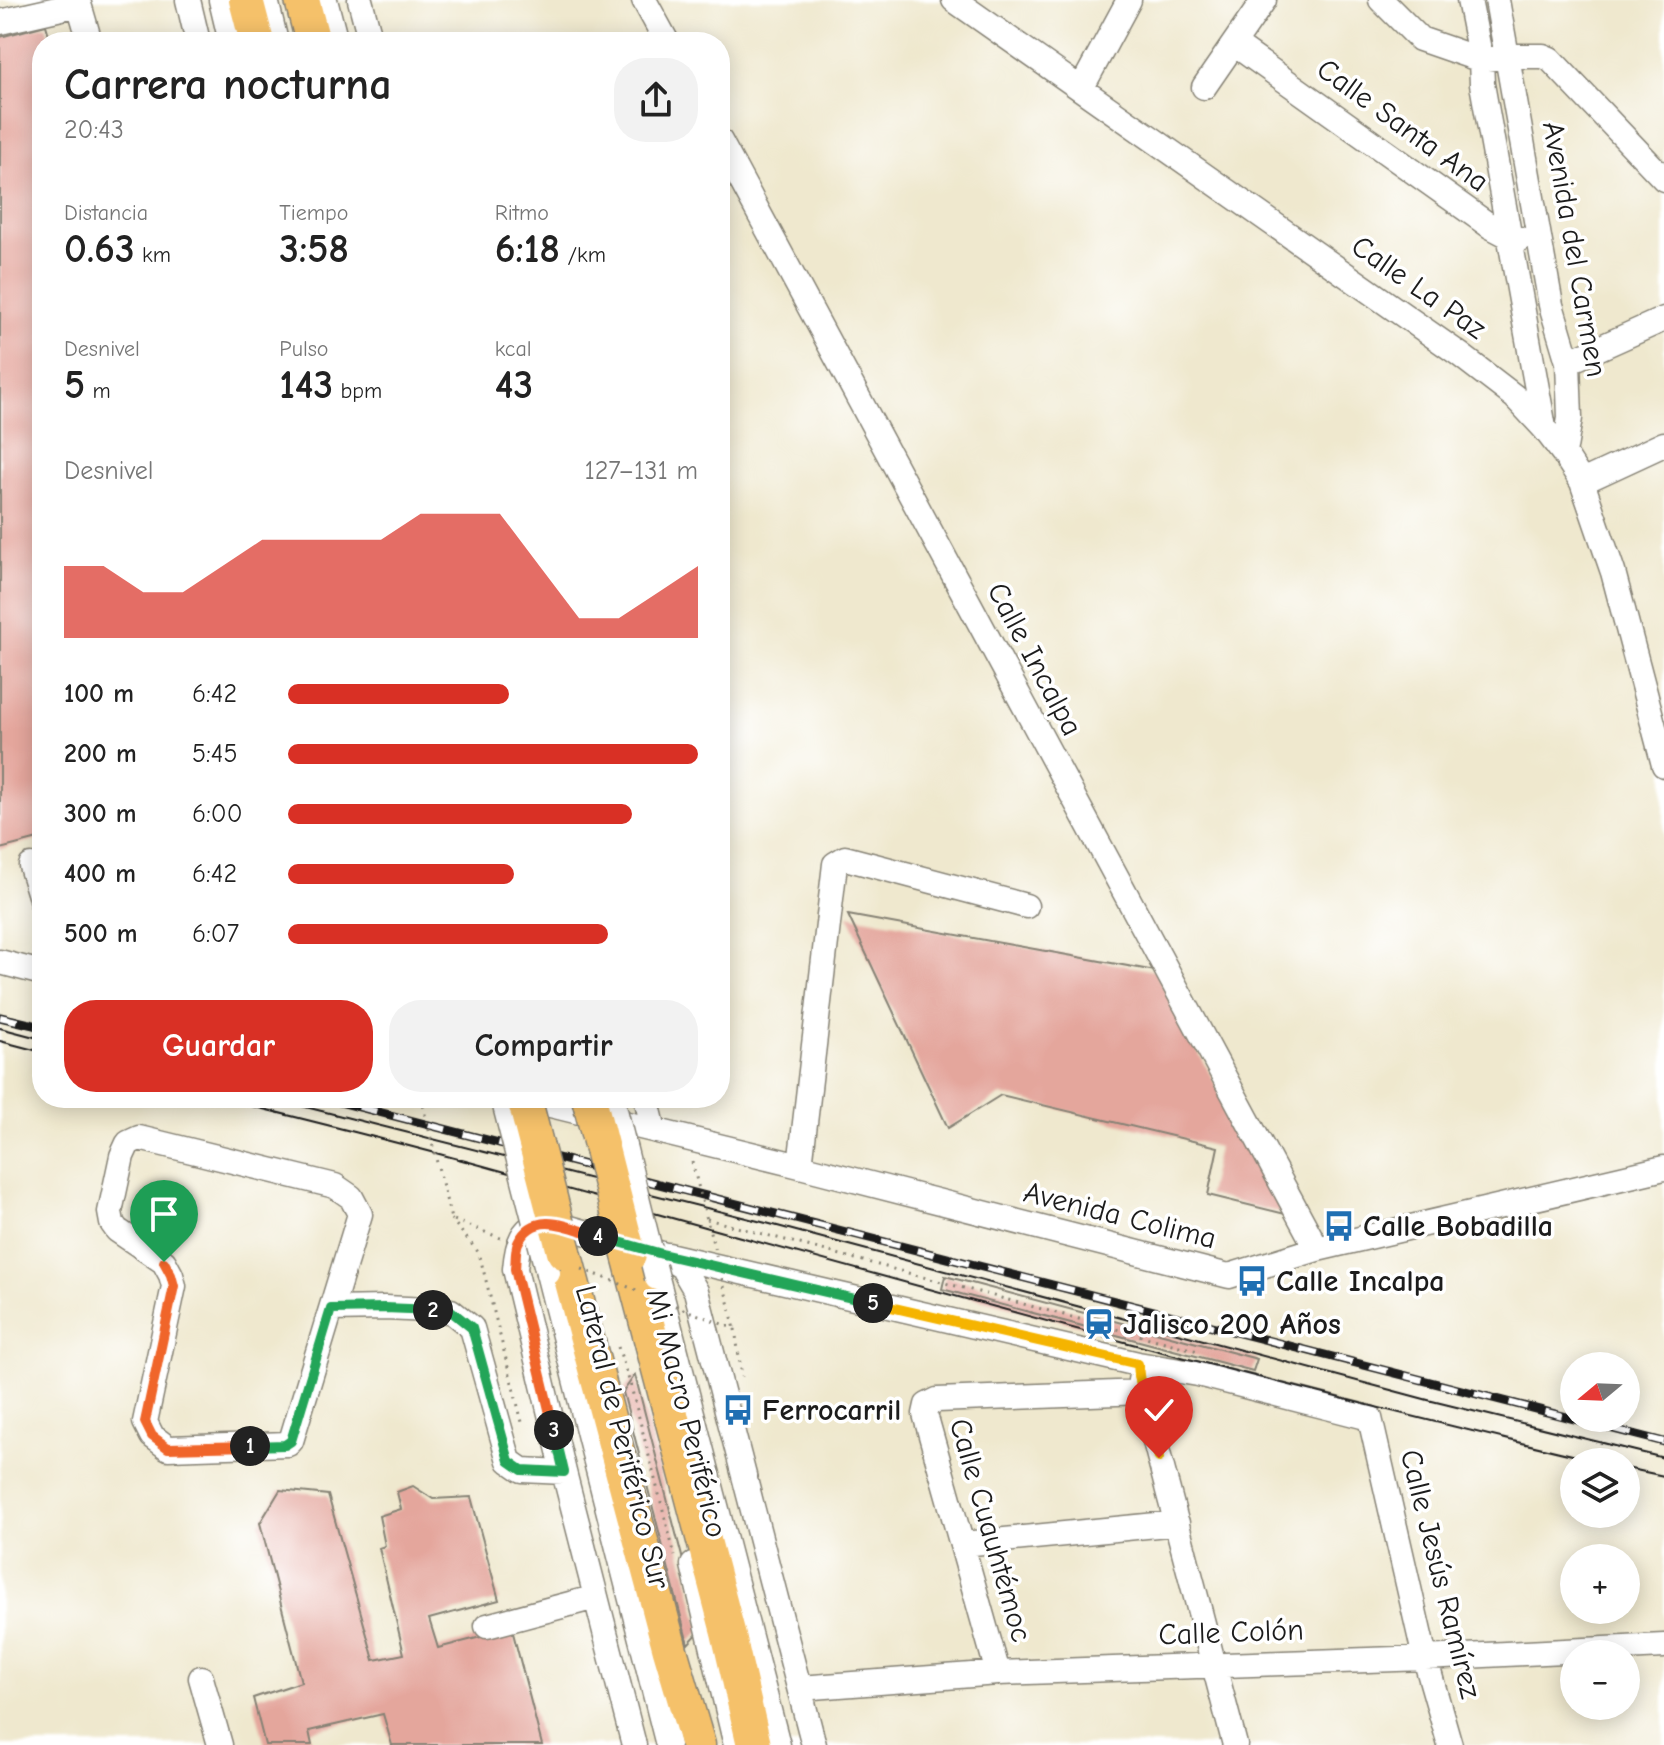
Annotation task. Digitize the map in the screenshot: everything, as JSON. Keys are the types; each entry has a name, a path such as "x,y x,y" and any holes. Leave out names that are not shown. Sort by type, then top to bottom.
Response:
{"highway":[{"path":"246,0 254,32"},
{"path":"302,0 310,32"},
{"path":"526,1108 698,1745"},
{"path":"592,1108 635,1254 754,1745"}],"street":[{"path":"188,0 196,32"},
{"path":"221,0 229,32"},
{"path":"266,0 274,32"},
{"path":"282,0 290,32"},
{"path":"325,0 333,32"},
{"path":"360,0 368,32"},
{"path":"644,0 662,32"},
{"name":"Calle La Paz","path":"954,0 1459,354 1515,397 1544,428 1582,482 1613,572 1664,765"},
{"path":"1081,89 1129,0"},
{"path":"1204,87 1264,0"},
{"path":"1381,0 1420,39 1481,60 1508,56 1543,56 1550,59 1664,179"},
{"name":"Avenida del Carmen","path":"1469,0 1544,428"},
{"name":"Avenida del Carmen","path":"1497,0 1551,305 1568,362 1570,418 1564,454"},
{"path":"0,22 78,2 87,32"},
{"name":"Calle Santa Ana","path":"1234,44 1490,226 1511,237 1541,244"},
{"name":"Calle Incalpa","path":"730,160 1317,1249"},
{"path":"1568,362 1664,319"},
{"path":"1582,482 1664,444"},
{"path":"800,1166 835,864 845,858 1026,906"},
{"path":"0,962 32,970"},
{"name":"Lateral de Periférico Sur","path":"507,1108 568,1262 668,1745"},
{"path":"541,1108 568,1262 711,1745"},
{"name":"Avenida Colima","path":"564,1108 1229,1276 1317,1249 1664,1168"},
{"name":"Mi Macro Periférico","path":"578,1108 635,1254 736,1745"},
{"path":"614,1108 649,1288 778,1745"},
{"path":"648,1108 654,1130"},
{"path":"139,1138 335,1186 351,1197 360,1214 331,1309 288,1444 168,1448 152,1436 145,1422 174,1286 164,1262 117,1230 112,1223 110,1212 122,1156 128,1143 139,1138"},
{"path":"634,1745 515,1269 517,1245 526,1232 539,1222 549,1222 635,1254 682,1267 696,1291 814,1745"},
{"path":"635,1254 1138,1364 1142,1392 1235,1745"},
{"path":"331,1309 451,1311 472,1328 509,1461 522,1470 564,1472"},
{"name":"Calle Jesús Ramírez","path":"1138,1364 1198,1374 1370,1418 1425,1658 1450,1745"},
{"name":"Calle Cuauhtémoc","path":"998,1673 925,1414 927,1405 937,1400 1142,1392"},
{"path":"963,1544 1177,1523"},
{"path":"487,1626 596,1597"},
{"name":"Calle Colón","path":"800,1688 998,1673 1664,1646"},
{"path":"201,1678 220,1745"}],"path":[{"path":"423,1108 451,1219 523,1246"},
{"path":"568,1262 596,1274 649,1288 735,1329 692,1162"},
{"path":"707,1219 1202,1352"},
{"path":"596,1274 600,1288"},
{"path":"617,1342 678,1567"}],"building":[{"path":"46,25 48,32 32,32 32,841 0,849 0,37"},
{"path":"848,915 1155,971 1285,1214 1208,1195 1218,1147 1001,1095 948,1128"},
{"name":"Jalisco 200 Años","path":"945,1276 1257,1359 1253,1371 942,1289"},
{"path":"635,1375 701,1630 688,1644 623,1392"},
{"path":"413,1486 433,1499 471,1497 499,1600 429,1619 438,1648 512,1629 542,1745 392,1745 383,1714 309,1731 312,1745 265,1745 253,1698 301,1682 260,1523 280,1490 328,1495 374,1660 404,1654 379,1548 385,1546 379,1516 401,1509 397,1492"}],"tram line":[{"path":"0,1028 32,1036"},
{"path":"0,1041 32,1049"},
{"path":"259,1108 457,1159 1184,1358 1560,1452"},
{"path":"310,1108 770,1224 1428,1400 1664,1458"},
{"path":"1640,1471 1664,1476"}],"railway":[{"path":"0,1017 32,1025"},
{"path":"363,1108 1664,1442"}],"place":[{"name":"Calle Bobadilla","path":"1339,1226"},
{"name":"Calle Incalpa","path":"1252,1281"},
{"name":"Jalisco 200 Años","path":"1099,1324"},
{"name":"Ferrocarril","path":"738,1410"}],"route":[{"path":"164,1262 174,1286 145,1422 152,1436 168,1448 285,1445 291,1441 331,1309 451,1311 472,1328 509,1461 522,1470 564,1472 515,1269 517,1245 526,1232 539,1222 549,1222 662,1254 1138,1364 1159,1458"}]}
